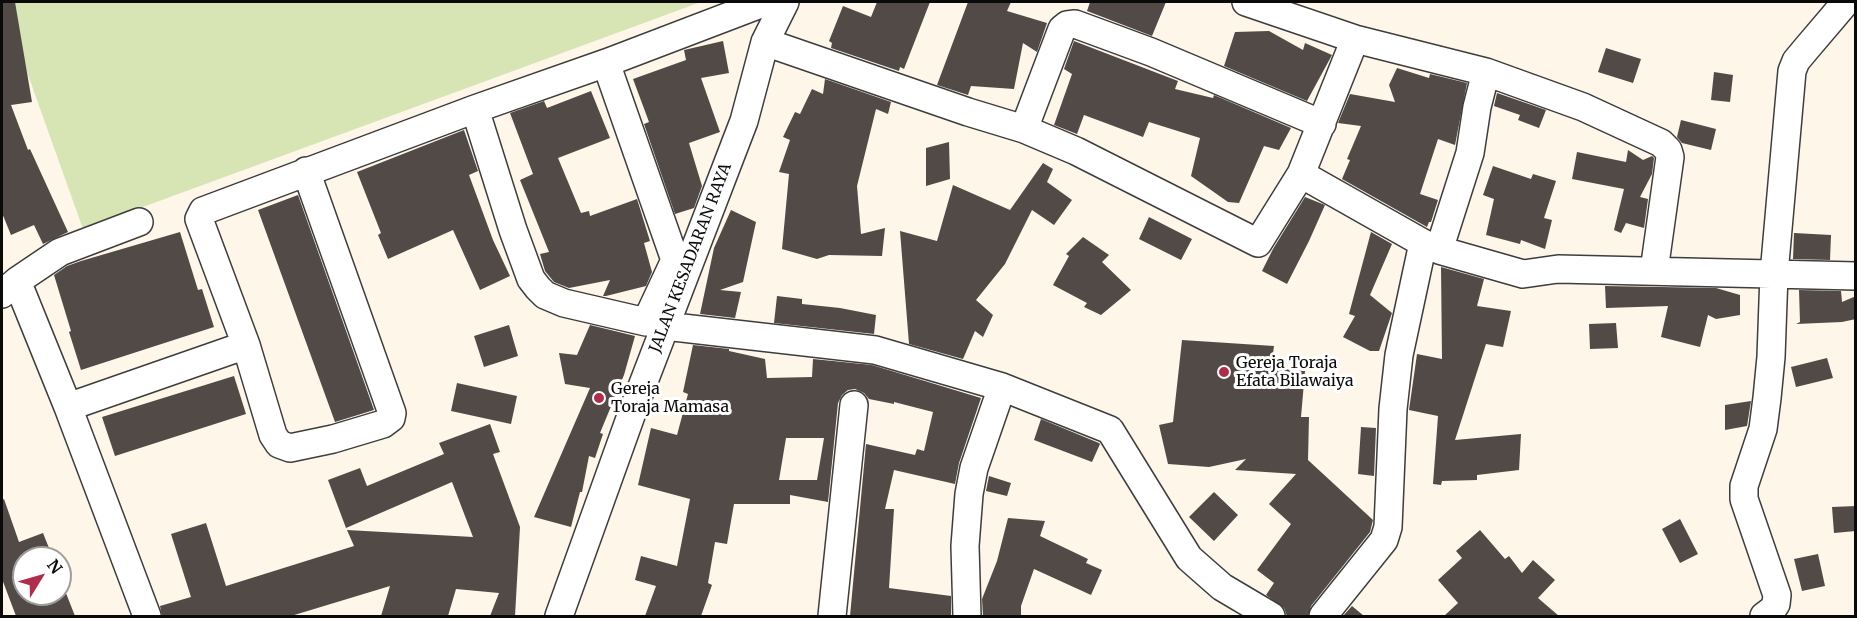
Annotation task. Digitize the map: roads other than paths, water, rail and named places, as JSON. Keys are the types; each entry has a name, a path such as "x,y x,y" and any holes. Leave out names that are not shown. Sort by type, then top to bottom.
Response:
{"street":[{"path":"306,171 392,413 391,418 383,424 333,439 290,448 279,444 273,435 246,345 199,219 203,211 306,171 606,63 766,2"},
{"name":"JALAN KESADARAN RAYA","path":"559,616 665,326 744,121 765,42 785,2"},
{"path":"1246,2 1354,39 1486,72 1583,107 1661,143 1668,150 1670,157 1654,271"},
{"path":"1764,616 1776,604 1777,595 1744,499 1744,486 1763,429 1772,357 1774,274 1792,71 1806,49 1846,2"},
{"path":"1024,129 1062,29 1074,24 1151,52 1322,124"},
{"path":"765,42 1024,129 1077,151 1258,243 1301,174 1354,39"},
{"path":"475,109 513,230 531,279 538,288 544,295 564,303 646,322 675,260 606,63"},
{"path":"1323,616 1384,540 1389,527 1393,409 1398,365 1431,247 1470,153 1477,107 1486,72"},
{"path":"1301,174 1431,247 1524,274 1558,269 1856,276"},
{"path":"139,222 60,252 9,287 68,406 147,616"},
{"path":"665,326 875,350 1002,387 1110,430 1190,558 1222,587 1271,616"},
{"path":"68,406 246,345"},
{"path":"967,616 965,546 969,494 974,468 1002,387"},
{"path":"831,616 854,405"}],"place":[{"name":"Gereja Toraja Efata Bilawaiya","path":"1224,372"},
{"name":"Gereja Toraja Mamasa","path":"599,398"}]}
